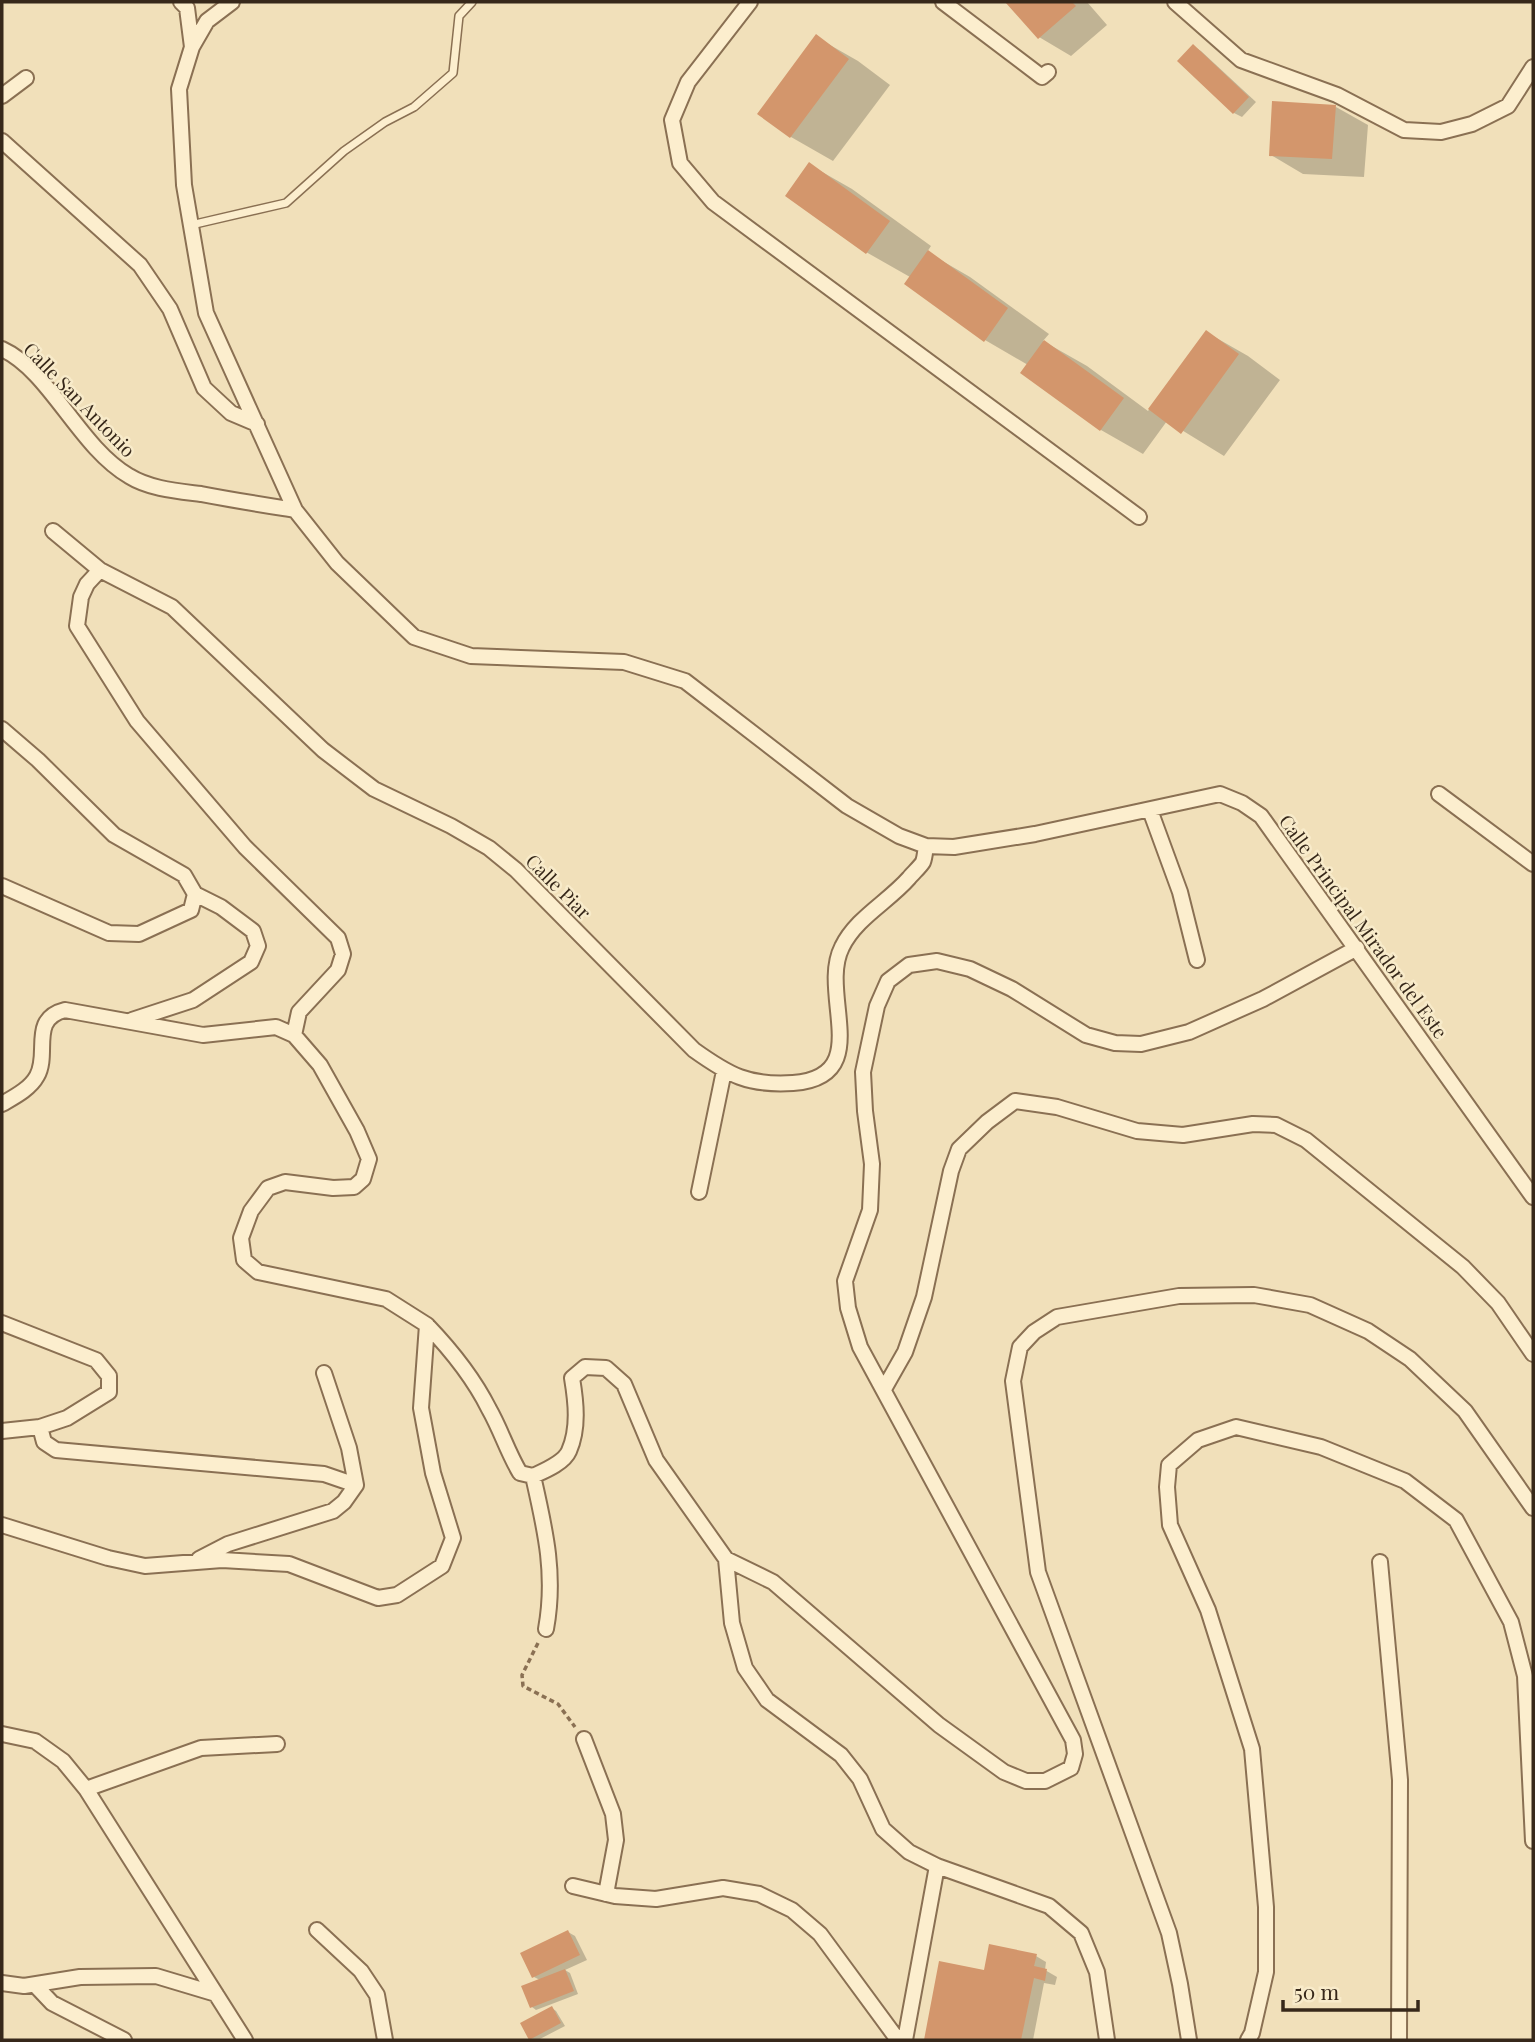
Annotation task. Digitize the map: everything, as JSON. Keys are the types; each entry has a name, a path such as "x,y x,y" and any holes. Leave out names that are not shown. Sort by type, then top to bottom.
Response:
{"street":[{"path":"181,2 187,8 192,47"},
{"name":"Calle Principal Mirador del Este","path":"232,2 207,21 192,47 179,89 184,185 206,313 295,510 337,563 414,638 471,656 624,663 685,681 847,806 899,836 926,846 954,847 1035,834 1220,794 1242,803 1261,816 1533,1197"},
{"path":"750,2 688,82 672,120 680,163 713,202 1139,517"},
{"path":"943,2 1042,77 1048,72"},
{"path":"1175,2 1241,60 1337,95 1404,130 1441,132 1472,124 1508,106 1533,67"},
{"path":"2,96 26,78"},
{"path":"3,145 140,265 170,309 204,388 231,413 257,424"},
{"name":"Calle San Antonio","path":"2,349 16,356 40,381 97,451 129,476 161,488 295,510"},
{"name":"Calle Piar","path":"52,531 100,570 172,607 323,750 374,789 451,826 489,848 516,870 694,1050 724,1071 760,1084 795,1083 820,1077 833,1067 840,1048 836,975 841,949 856,926 897,891 923,862 926,846"},
{"path":"100,570 87,584 81,597 77,626 137,721 245,848 338,938 343,954 338,970 299,1012 295,1035"},
{"path":"2,729 38,760 114,835 184,875 195,894 221,908 253,932 258,946 251,962 193,1000 128,1021"},
{"path":"1439,794 1533,864"},
{"path":"1150,810 1180,892 1197,960"},
{"path":"2,886 109,933 129,934 148,931 191,909 195,894"},
{"path":"2,1104 27,1088 38,1075 43,1027 54,1013 65,1010 203,1035 276,1027 295,1035 320,1065 357,1131 369,1159 363,1179 354,1187 333,1188 285,1182 268,1188 251,1211 244,1229 244,1260 258,1272 386,1299 427,1325 455,1355 489,1409 506,1451 520,1473 533,1476 551,1468 569,1453 577,1411 572,1378 585,1367 606,1368 624,1384 656,1460 726,1559 773,1582 939,1725 1004,1772 1026,1781 1045,1782 1070,1768 1075,1754 1073,1740 860,1346 848,1308 845,1280 870,1210 872,1164 864,1111 863,1072 877,1006 888,981 909,965 937,961 970,969 1012,989 1086,1035 1115,1043 1141,1044 1202,1027 1263,999 1357,948"},
{"path":"699,1192 724,1071"},
{"path":"884,1389 905,1352 924,1297 951,1171 959,1149 987,1122 1015,1101 1057,1107 1136,1131 1183,1135 1253,1124 1276,1125 1306,1140 1463,1268 1498,1303 1533,1354"},
{"path":"1189,2040 1169,1934 1038,1573 1013,1381 1020,1348 1034,1332 1057,1317 1179,1296 1254,1295 1310,1305 1368,1331 1410,1359 1465,1411 1533,1508"},
{"path":"2,1323 96,1360 109,1376 109,1392 67,1418 40,1427 2,1431"},
{"path":"2,1525 108,1558 145,1566 222,1560 289,1564 378,1598 397,1595 442,1566 453,1538 433,1473 421,1408 427,1325"},
{"path":"192,1562 228,1544 333,1511 344,1502 356,1485 349,1448 324,1373"},
{"path":"40,1427 44,1442 56,1450 324,1474 356,1485"},
{"path":"1248,2040 1266,1972 1266,1907 1252,1749 1208,1610 1170,1525 1168,1465 1198,1440 1236,1427 1321,1447 1405,1481 1456,1520 1511,1622 1525,1676 1533,1841"},
{"path":"533,1476 549,1547 551,1600 545,1629"},
{"path":"726,1559 732,1623 746,1668 767,1700 841,1755 860,1779 883,1829 909,1853 937,1866 1049,1906 1081,1933 1097,1972 1107,2040"},
{"path":"1380,1562 1400,1780 1399,2040"},
{"path":"2,1734 35,1741 63,1761 86,1789 245,2040"},
{"path":"584,1739 613,1814 616,1840 606,1894"},
{"path":"86,1789 201,1748 277,1744"},
{"path":"905,2040 937,1866"},
{"path":"573,1886 606,1894 656,1899 723,1888 759,1894 792,1910 820,1934 898,2040"},
{"path":"317,1930 360,1971 377,1995 385,2040"},
{"path":"2,1983 24,1986 80,1977 156,1976 216,1994"},
{"path":"35,1984 52,2003 124,2040"}],"lane":[{"path":"191,225 286,204 344,151 385,122 414,107 453,73 459,16 472,2"}],"path":[{"path":"545,1629 522,1675 523,1686 558,1704 584,1739"}],"building":[{"path":"1005,2 1072,2 1076,6 1038,39"},
{"path":"816,34 849,59 790,138 757,114"},
{"path":"1193,44 1249,97 1233,114 1177,61"},
{"path":"1272,101 1336,105 1332,159 1269,156"},
{"path":"809,162 890,221 866,254 785,196"},
{"path":"928,250 1008,308 984,342 904,284"},
{"path":"1206,330 1239,354 1181,434 1148,409"},
{"path":"1044,340 1124,398 1100,431 1020,373"},
{"path":"568,1930 580,1955 532,1978 520,1953"},
{"path":"989,1944 1037,1954 1034,1966 1047,1969 1045,1981 1034,1978 1021,2040 924,2040 939,1961 984,1970"},
{"path":"565,1969 574,1991 530,2008 521,1986"},
{"path":"552,2006 561,2023 529,2040 520,2023"}]}
